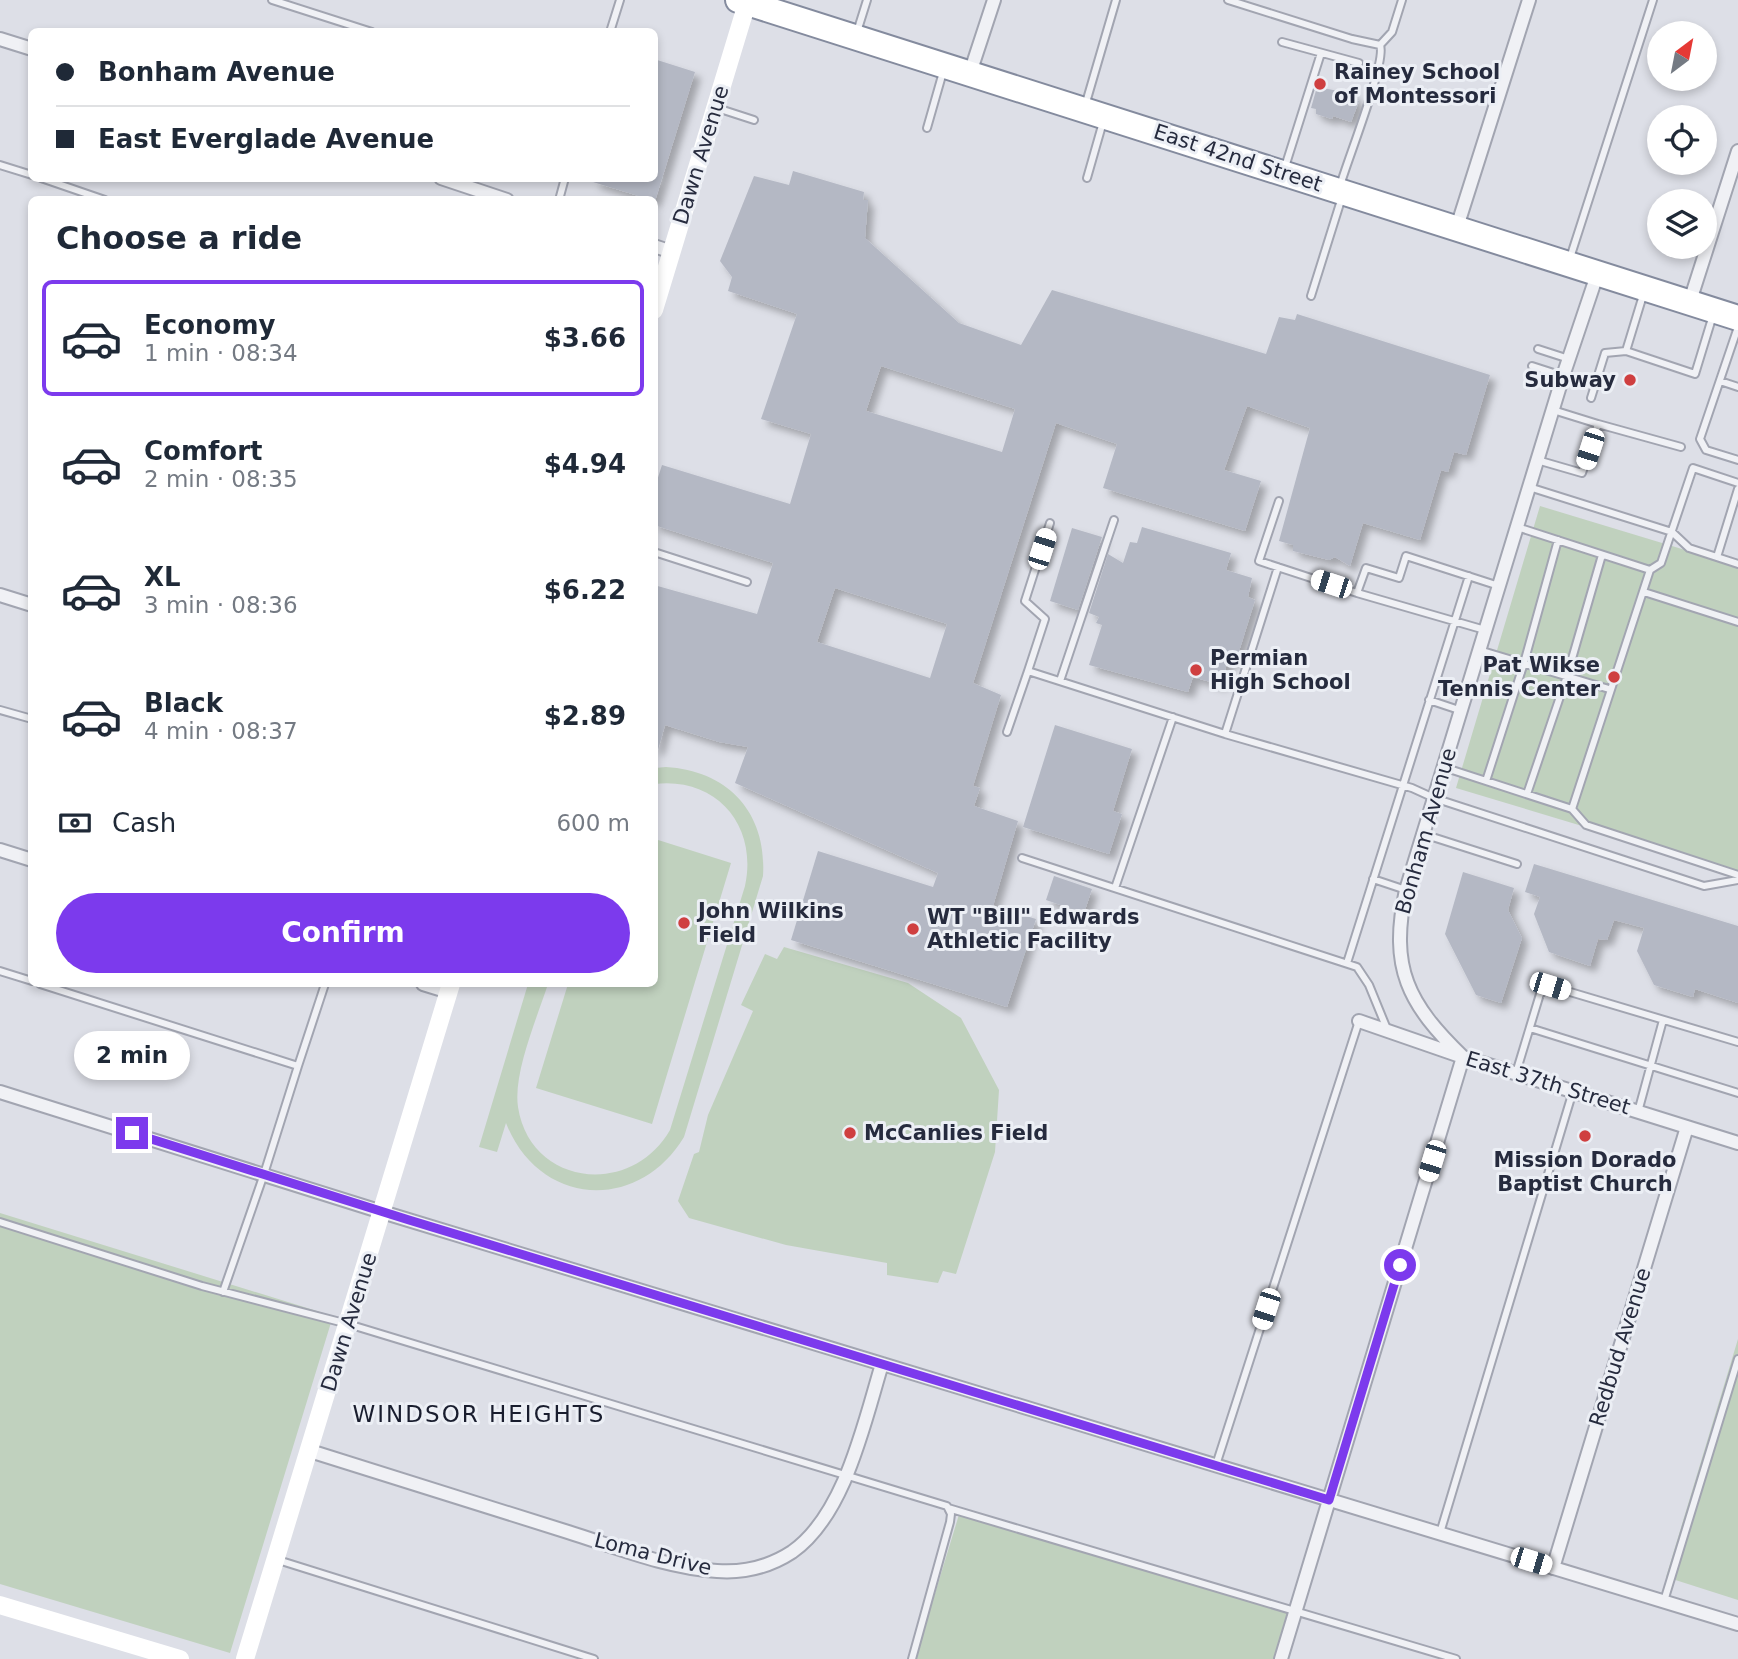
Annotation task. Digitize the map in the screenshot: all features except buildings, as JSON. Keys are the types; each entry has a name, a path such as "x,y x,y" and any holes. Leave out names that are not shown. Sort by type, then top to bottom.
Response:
{"highway":[{"name":"East 42nd Street","path":"744,1 1738,318"}],"street":[{"path":"970,73 994,0"},
{"path":"1457,227 1529,0"},
{"name":"Dawn Avenue","path":"658,283 663,249 716,107 744,1"},
{"path":"0,38 28,48"},
{"path":"1690,301 1738,152"},
{"path":"453,182 495,196"},
{"name":"Bonham Avenue","path":"1463,1057 1425,1018 1406,980 1400,957 1399,937 1406,890 1459,710 1598,272"},
{"path":"0,595 28,604"},
{"path":"0,850 28,859"},
{"name":"Dawn Avenue","path":"245,1659 450,988"},
{"name":"East 37th Street","path":"1359,1021 1463,1057 1738,1143"},
{"path":"1281,1659 1463,1057"},
{"path":"0,1092 383,1212 1738,1624"},
{"name":"Redbud Avenue","path":"1553,1568 1688,1127"},
{"name":"Loma Drive","path":"310,1451 645,1556 715,1571 755,1569 776,1562 794,1550 821,1522 834,1501 845,1474 882,1364"},
{"path":"0,1605 180,1659"}],"lane":[{"path":"272,0 360,28"},
{"path":"611,28 620,0"},
{"path":"855,37 867,0"},
{"path":"1087,178 1094,113 1116,0"},
{"path":"1228,0 1352,39 1380,44"},
{"path":"1380,44 1392,32 1402,0"},
{"path":"1569,263 1653,0"},
{"path":"1282,42 1359,64"},
{"path":"1311,296 1376,81 1383,51 1380,44"},
{"path":"1284,173 1321,53"},
{"path":"927,128 945,65"},
{"path":"716,107 754,120"},
{"path":"0,165 28,174"},
{"path":"53,182 93,196"},
{"path":"1626,351 1645,287"},
{"path":"1591,398 1605,353 1626,351 1695,374 1714,310"},
{"path":"1738,327 1700,439 1706,450 1738,460"},
{"path":"1538,349 1569,359"},
{"path":"1532,366 1563,376"},
{"path":"1720,381 1738,387"},
{"path":"1553,410 1681,447"},
{"path":"1537,460 1582,473 1598,424"},
{"path":"1572,809 1650,570 1661,563 1693,468 1738,483"},
{"path":"1529,487 1672,532 1689,548 1738,564"},
{"path":"1717,557 1738,489"},
{"path":"1279,501 1259,561 1485,630"},
{"path":"1060,681 1114,520"},
{"path":"1007,732 1045,619 1025,601 1050,523"},
{"path":"1517,527 1650,570"},
{"path":"1486,781 1524,663 1558,540"},
{"path":"658,553 747,582"},
{"path":"1527,794 1567,676 1602,555"},
{"path":"1357,593 1366,568 1399,578 1406,556 1499,586"},
{"path":"1225,734 1278,567"},
{"path":"1347,963 1469,576"},
{"path":"1644,592 1738,622"},
{"path":"1479,650 1609,689"},
{"path":"1028,671 1225,734 1403,785 1704,886 1738,877"},
{"path":"1430,701 1459,710"},
{"path":"0,710 28,718"},
{"path":"1115,888 1173,717"},
{"path":"1443,767 1572,809 1586,825 1738,877"},
{"path":"1423,834 1517,864"},
{"path":"1022,858 1357,967 1369,985 1388,1031"},
{"path":"1373,879 1406,890"},
{"path":"0,971 28,980"},
{"path":"1516,1073 1540,994 1550,986 1738,1042"},
{"path":"49,987 298,1066"},
{"path":"223,1292 324,987"},
{"path":"1638,1112 1663,1020"},
{"path":"1216,1465 1359,1021"},
{"path":"1530,1028 1738,1093"},
{"path":"1440,1534 1573,1091"},
{"path":"0,1222 223,1292 348,1324 937,1502 948,1508 1456,1659"},
{"path":"1664,1601 1738,1359"},
{"path":"912,1659 950,1522 951,1514 948,1508"},
{"path":"276,1559 594,1659"}],"green space":[{"name":"Pat Wikse Tennis Center","path":"1540,506 1738,566 1738,873 1456,788"},
{"path":"658,768 688,770 708,777 740,799 751,815 758,833 763,853 763,876 684,1137 664,1162 641,1179 616,1188 590,1190 565,1184 541,1171 521,1151 506,1123 497,1152 479,1147 527,987 547,987 522,1062 517,1093 526,1133 541,1153 561,1167 584,1174 608,1173 631,1166 653,1152 670,1130 745,886 747,864 745,844 739,826 728,810 714,797 697,789 677,784 658,784"},
{"name":"John Wilkins Field","path":"658,840 731,863 652,1124 536,1088 567,987 658,987"},
{"name":"McCanlies Field","path":"784,947 908,983 961,1018 999,1090 995,1152 956,1274 943,1271 938,1283 887,1275 887,1263 786,1245 689,1218 678,1201 694,1154 699,1152 708,1115 753,1011 741,1005 765,954 777,959"},
{"path":"0,1213 333,1316 230,1653 0,1584"},
{"path":"1738,1339 1738,1600 1666,1577"},
{"path":"961,1508 1296,1610 1281,1659 915,1659"}],"place":[{"name":"Rainey School of Montessori","path":"1320,84"},
{"name":"Subway","path":"1630,380"},
{"name":"Permian High School","path":"1196,670"},
{"name":"Pat Wikse Tennis Center","path":"1614,677"},
{"name":"John Wilkins Field","path":"684,923"},
{"name":"WT \"Bill\" Edwards Athletic Facility","path":"913,929"},
{"name":"McCanlies Field","path":"850,1133"},
{"name":"Mission Dorado Baptist Church","path":"1585,1136"}],"district":[{"name":"WINDSOR HEIGHTS","path":"479,1414"}],"route":[{"path":"132,1133 1329,1500 1400,1265"}]}
